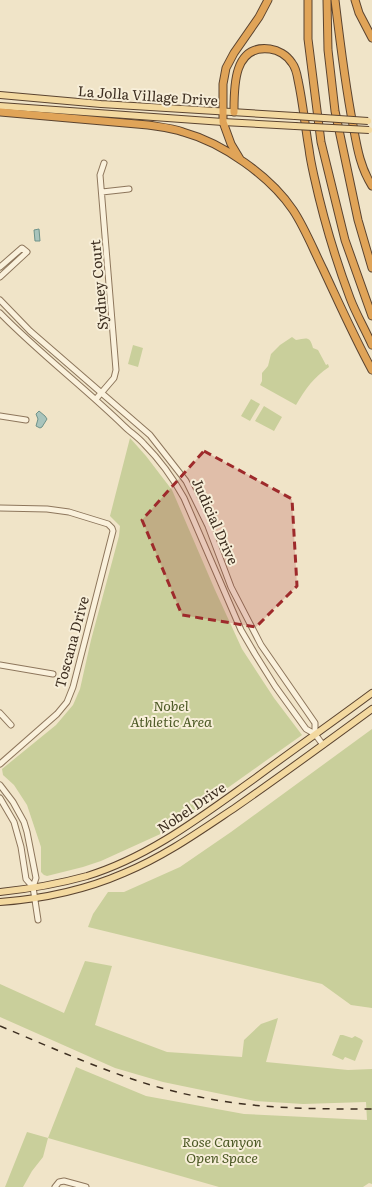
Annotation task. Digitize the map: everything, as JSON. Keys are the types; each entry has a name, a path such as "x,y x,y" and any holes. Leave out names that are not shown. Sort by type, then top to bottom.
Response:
{"highway":[{"path":"241,161 231,144 223,122 223,84 226,68 234,53 259,17 268,0"},
{"path":"308,0 308,40 321,142 345,240 372,316"},
{"path":"327,0 328,50 335,111 358,220 372,268"},
{"path":"335,0 348,102 360,159 365,175 372,186"},
{"path":"355,0 359,12 372,38"},
{"path":"234,112 234,87 239,65 244,58 254,50 264,48 274,50 288,58 293,64 296,72 301,94 309,151 325,222 351,299 372,345"},
{"path":"0,112 171,128 198,137 220,147 241,161 262,176 279,192 292,209 305,230 359,347 372,370"}],"main road":[{"name":"La Jolla Village Drive","path":"0,95 101,104 370,121"},
{"name":"La Jolla Village Drive","path":"0,106 223,122 370,130"},
{"name":"Nobel Drive","path":"0,892 33,887 87,875 124,861 158,843 196,820 372,693"},
{"name":"Nobel Drive","path":"0,902 35,898 93,884 123,874 151,861 182,843 323,746 372,709"}],"street":[{"name":"Sydney Court","path":"96,399 114,378 116,370 100,175 104,163"},
{"path":"102,192 129,189"},
{"path":"0,267 22,248 28,252 0,277"},
{"name":"Judicial Drive","path":"0,300 30,332 150,435 186,481 208,526 231,587 261,645 315,723 315,734"},
{"name":"Judicial Drive","path":"0,313 16,330 96,399 160,460 178,486 241,630 275,686 306,729 315,734 323,746"},
{"path":"0,416 26,420"},
{"name":"Toscana Drive","path":"0,508 47,509 69,512 108,524 113,531 73,687 67,702 57,714 0,764"},
{"path":"0,665 53,674"},
{"path":"0,713 11,725"},
{"path":"0,784 13,802 25,827 36,878 33,887 38,920"},
{"path":"0,798 14,822 21,848 26,879 33,887"},
{"path":"56,1186 59,1182 64,1181 86,1187"}],"highlighted area":[{"path":"204,451 292,499 297,586 256,627 182,615 142,520"}],"green space":[{"path":"292,337 296,340 305,338 311,341 313,348 318,350 326,365 328,364 329,367 318,375 310,384 296,405 260,385 262,381 262,373 268,366 271,354 280,345"},
{"path":"133,345 143,348 138,367 128,364"},
{"path":"251,399 260,404 250,421 241,416"},
{"path":"264,406 282,417 274,431 255,421"},
{"name":"Nobel Athletic Area","path":"130,438 172,490 242,649 274,698 302,735 167,831 101,861 47,876 41,872 41,847 27,805 14,785 3,775 2,769 56,725 73,705 80,689 91,640 119,536 120,526 110,516"},
{"path":"372,729 372,1008 351,1005 322,984 88,927 93,914 108,892 124,892 180,867 231,832"},
{"name":"Rose Canyon Open Space","path":"85,961 112,966 95,1025 167,1052 242,1057 244,1040 261,1024 278,1018 266,1062 348,1070 372,1069 372,1184 369,1183 363,1187 219,1187 48,1138 76,1067 146,1096 244,1114 367,1120 366,1102 303,1104 255,1101 163,1082 115,1068 0,1017 0,984 64,1013"},
{"path":"340,1035 352,1038 355,1036 363,1041 355,1061 345,1057 343,1060 332,1055"},
{"path":"27,1132 48,1138 43,1157 32,1171 23,1187 5,1187"}],"water":[{"path":"39,229 40,241 35,241 34,230"},
{"path":"39,411 47,419 40,428 36,426 38,419 36,414"}],"railway":[{"path":"0,1026 73,1057 123,1076 200,1097 264,1106 372,1109"}]}
